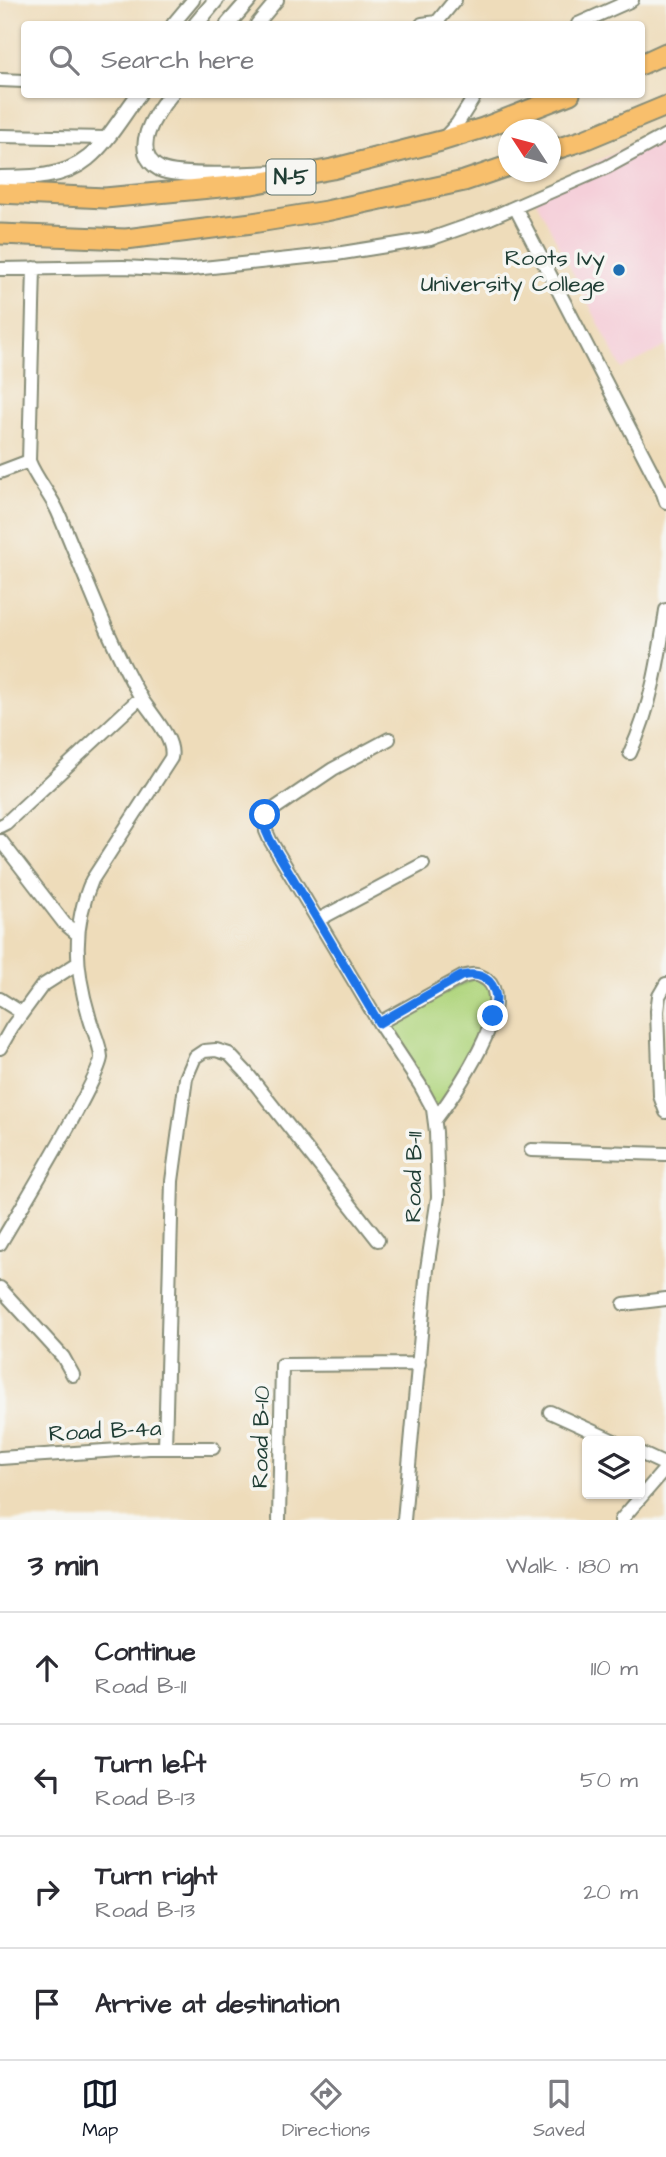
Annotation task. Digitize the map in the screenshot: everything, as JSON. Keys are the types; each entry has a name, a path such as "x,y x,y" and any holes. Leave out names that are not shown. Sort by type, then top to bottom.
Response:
{"highway":[{"path":"645,64 666,53"},
{"path":"645,65 666,62"},
{"name":"N-5","path":"0,193 105,198 252,184 331,169 441,141 560,98"},
{"path":"561,148 666,106"},
{"name":"N-5","path":"0,234 126,239 252,223 326,211 464,181 498,170"}],"street":[{"path":"176,21 193,0"},
{"path":"198,21 216,0"},
{"path":"232,21 249,0"},
{"path":"260,21 277,0"},
{"path":"438,21 455,0"},
{"path":"585,21 632,0"},
{"path":"0,80 21,81"},
{"path":"0,178 31,178 61,172 88,158 136,98"},
{"path":"168,98 149,125 146,151 161,169 206,174 331,169"},
{"path":"441,141 457,124 473,98"},
{"path":"0,270 123,267 184,270 336,254 430,239 490,218 607,167 666,135"},
{"path":"0,136 106,138"},
{"path":"515,207 666,502"},
{"path":"0,1244 90,1087 101,1058 78,963 77,934 82,902 92,880 171,758 173,750 170,740 151,715 109,638 56,509 29,461 34,268"},
{"path":"0,472 29,461"},
{"path":"631,753 653,682 665,629 666,610"},
{"path":"0,826 141,698"},
{"name":"Road B-11","path":"389,739 333,769 265,815 266,831 270,840 433,1109 438,1197 427,1269 405,1520"},
{"path":"1,841 64,923 77,934"},
{"path":"318,920 423,864"},
{"path":"0,1048 42,986 78,963"},
{"path":"379,1023 461,976 474,974 484,977 491,984 496,998 493,1016 480,1048 435,1120"},
{"path":"666,984 659,996 657,1011 660,1096 666,1112"},
{"path":"0,999 22,1013"},
{"path":"165,1448 172,1181 186,1077 195,1057 204,1051 216,1050 229,1054 378,1240"},
{"path":"531,1150 666,1154"},
{"path":"0,1289 63,1357 73,1375"},
{"path":"624,1304 666,1299"},
{"name":"Road B-10","path":"279,1520 282,1365 418,1364"},
{"path":"550,1412 603,1436"},
{"name":"Road B-4a","path":"0,1458 165,1448 213,1448"},
{"path":"621,1520 666,1466 645,1456"}],"shaded area":[{"name":"Roots Ivy University College","path":"658,130 666,146 666,346 622,369 533,195"}],"green space":[{"path":"475,977 489,986 493,997 478,1047 435,1117 383,1025"}],"place":[{"name":"Roots Ivy University College","path":"619,270"}],"route":[{"path":"265,815 266,831 270,840 379,1023 461,976 474,974 484,977 491,984 496,998 493,1016"}]}
